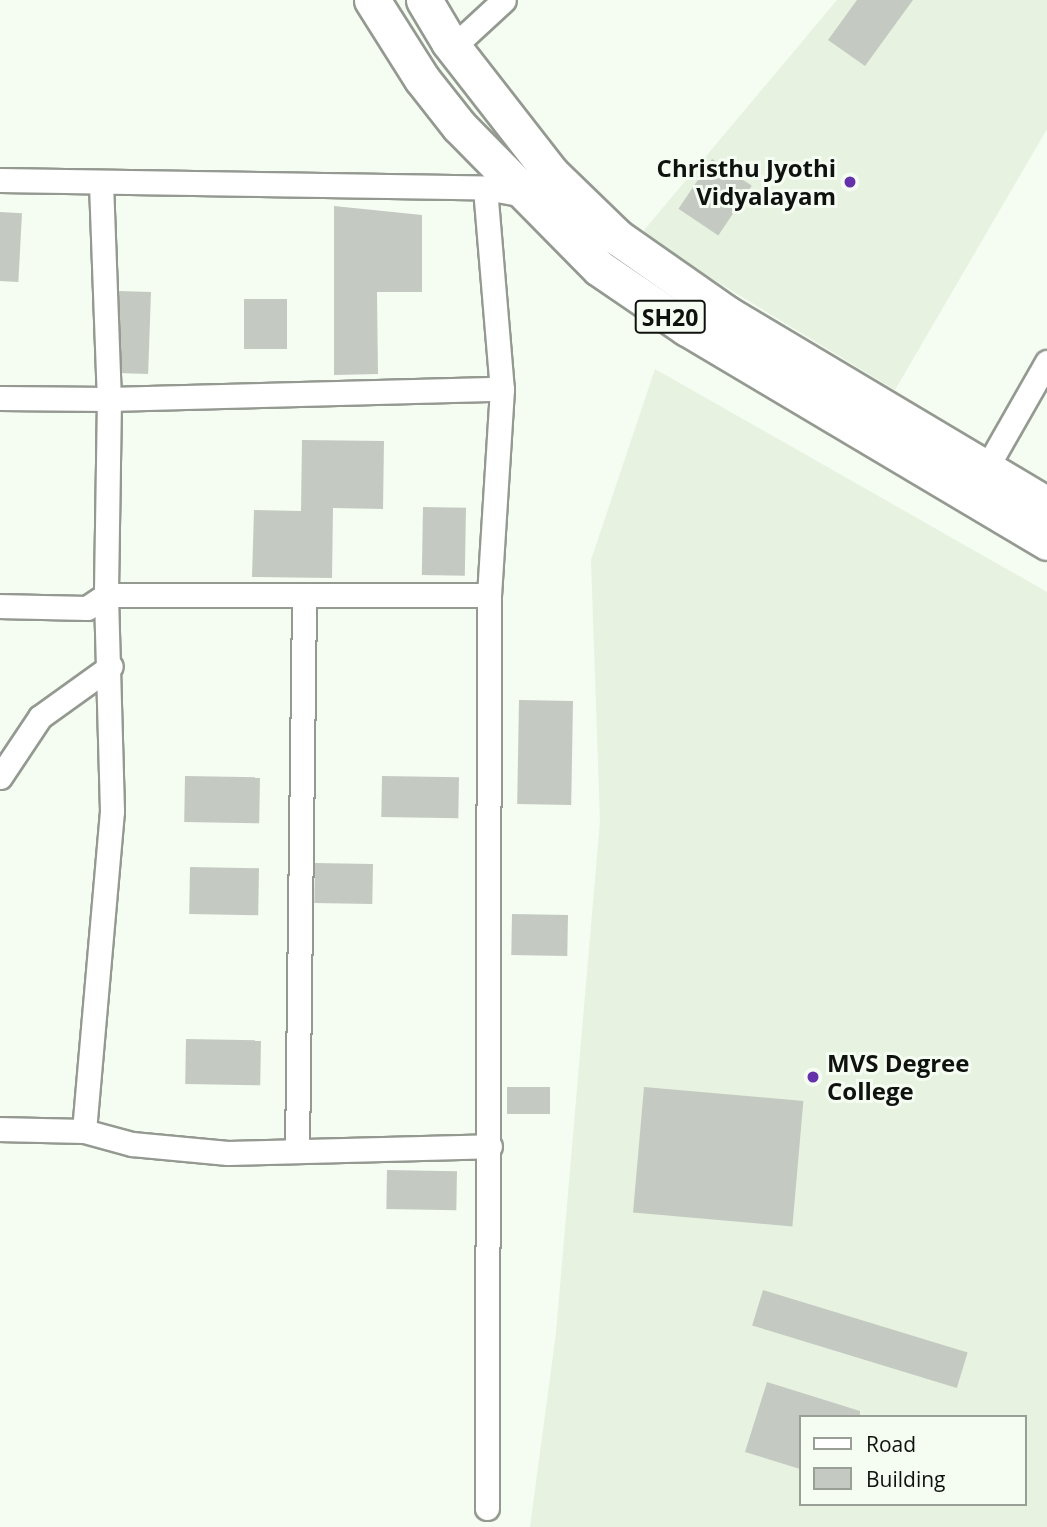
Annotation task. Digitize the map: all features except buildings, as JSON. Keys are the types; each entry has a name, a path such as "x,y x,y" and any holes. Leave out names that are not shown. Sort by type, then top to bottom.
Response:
{"main road":[{"name":"SH20","path":"372,0 422,79 525,195 599,268 687,328 978,482 1047,505"},
{"name":"SH20","path":"424,0 453,47 551,173 617,237 978,482 1047,542"}],"street":[{"path":"453,47 504,0"},
{"path":"0,180 485,188 525,195"},
{"path":"84,1131 112,811 111,666 106,595 109,399 101,183"},
{"path":"485,188 502,388 489,595 490,1146 487,1508"},
{"path":"978,482 1047,362"},
{"path":"0,398 109,399 502,388"},
{"path":"0,606 88,608 106,595 304,598 489,595"},
{"path":"297,1151 304,598"},
{"path":"0,777 40,717 111,666"},
{"path":"0,1129 84,1131 160,1146 297,1151 490,1146"}],"shaded area":[{"name":"Christhu Jyothi Vidyalayam","path":"837,0 1047,0 1047,129 895,390 640,235"},
{"name":"MVS Degree College","path":"655,369 1047,592 1047,1527 530,1527 556,1333 600,821 591,560"}],"place":[{"name":"Christhu Jyothi Vidyalayam","path":"850,182"},
{"name":"MVS Degree College","path":"813,1077"}]}
